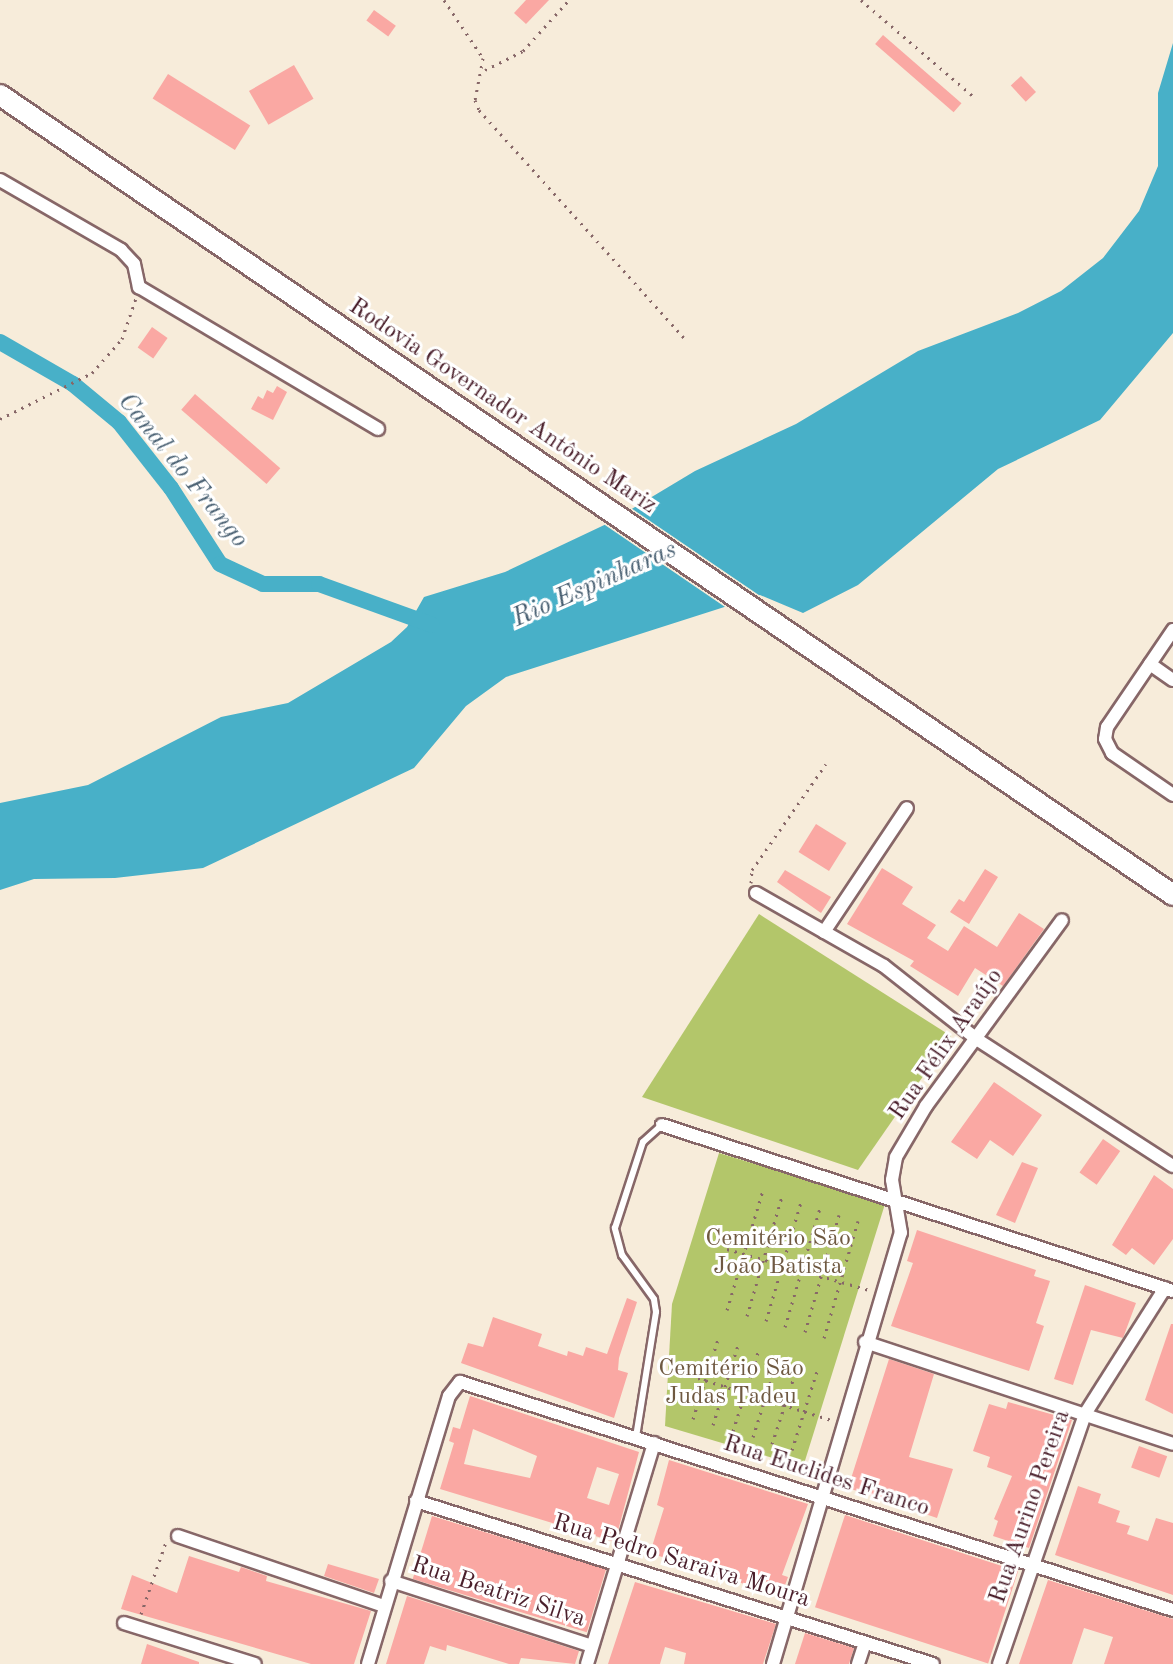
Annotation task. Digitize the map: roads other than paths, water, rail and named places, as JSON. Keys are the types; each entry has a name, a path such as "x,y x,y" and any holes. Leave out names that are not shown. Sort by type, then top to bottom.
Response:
{"highway":[{"name":"Rodovia Governador Antônio Mariz","path":"0,95 1173,895"}],"street":[{"path":"0,180 121,250 134,264 139,287 378,429"},
{"path":"1173,630 1107,727 1105,739 1112,753 1173,795"},
{"path":"1150,664 1173,680"},
{"path":"824,932 907,808"},
{"path":"756,893 884,966 978,1040 1173,1166"},
{"name":"Rua Félix Araújo","path":"773,1664 865,1342 901,1233 899,1202 892,1180 896,1157 926,1106 978,1040 1062,920"},
{"path":"662,1125 1169,1289"},
{"name":"Rua Aurino Pereira","path":"999,1664 1085,1414 1169,1289"},
{"path":"865,1342 1173,1444"},
{"name":"Rua Euclides Franco","path":"416,1501 449,1396 454,1387 467,1381 820,1500 1173,1610"},
{"path":"587,1664 654,1443"},
{"path":"368,1664 416,1501"},
{"name":"Rua Pedro Saraiva Moura","path":"416,1501 616,1567 933,1664"},
{"path":"174,1535 384,1606"},
{"name":"Rua Beatriz Silva","path":"391,1581 592,1646"},
{"path":"130,1625 255,1664"},
{"path":"858,1664 865,1643"}],"lane":[{"path":"636,1437 656,1312 654,1299 622,1255 615,1228 643,1142 662,1125"}],"water":[{"path":"1173,43 1173,333 1100,420 998,469 858,585 803,613 760,595 745,599 620,516 695,471 796,424 918,351 1018,313 1061,291 1103,258 1139,211 1158,166 1158,93"},
{"name":"Rio Espinharas","path":"617,519 740,602 506,677 466,706 414,768 203,868 115,878 34,879 0,890 0,803 88,785 221,717 288,703 391,642 407,627 424,597 505,572"}],"waterway":[{"name":"Canal do Frango","path":"0,342 73,384 119,422 171,488 220,564 263,584 319,584 432,625"}],"park label":[{"name":"Cemitério São João Batista","path":"778,1254"},
{"name":"Cemitério São Judas Tadeu","path":"731,1384"}]}
